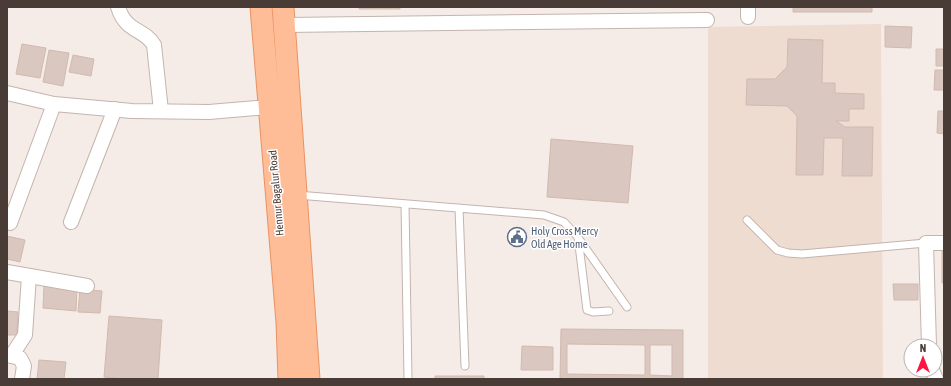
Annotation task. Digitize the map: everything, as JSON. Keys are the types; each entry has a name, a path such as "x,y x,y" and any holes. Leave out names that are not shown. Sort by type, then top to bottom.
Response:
{"main road":[{"name":"Hennur Bagalur Road","path":"261,7 286,307 289,379"},
{"name":"Hennur Bagalur Road","path":"284,16 308,379"}],"street":[{"path":"118,7 124,20 132,28 151,40 154,45 161,111"},
{"path":"284,16 707,20"},
{"path":"7,93 54,104 115,109 209,112 269,108"},
{"path":"10,223 54,104"},
{"path":"71,222 115,109"},
{"path":"929,338 926,244 944,243"},
{"path":"7,272 87,286"},
{"path":"22,379 24,366 20,358 9,355 25,335 30,276"}],"lane":[{"path":"296,195 544,215 564,222 578,237 627,307"},
{"path":"405,204 408,379"},
{"path":"460,208 465,366"},
{"path":"747,220 777,250 788,253 802,254 926,244"},
{"path":"578,237 587,310 593,312 608,311"}],"shaded area":[{"path":"881,24 883,379 708,379 708,27"}],"building":[{"path":"359,7 400,7 400,9 359,9"},
{"path":"793,7 872,7 872,12 793,12"},
{"path":"885,26 912,27 911,48 885,47"},
{"path":"788,39 823,40 822,83 835,83 835,93 864,94 864,109 849,109 849,121 836,121 845,127 873,127 872,176 842,176 843,138 824,138 823,175 796,175 797,116 787,106 746,105 747,79 775,79 787,67"},
{"path":"22,44 46,48 40,78 16,74"},
{"path":"936,49 944,49 944,66 936,66"},
{"path":"49,50 69,53 63,86 43,82"},
{"path":"73,55 94,59 91,76 69,72"},
{"path":"935,70 944,70 944,90 934,90"},
{"path":"938,111 944,111 944,134 937,133"},
{"path":"551,139 633,146 628,203 547,197"},
{"path":"7,236 25,240 20,262 7,259"},
{"path":"942,248 944,248 944,283 942,283"},
{"path":"893,284 918,284 918,300 894,300"},
{"path":"44,285 77,288 76,311 43,308"},
{"path":"80,289 102,291 100,313 78,312"},
{"path":"7,311 18,312 17,335 7,335"},
{"path":"109,316 162,320 158,379 123,379 104,377"},
{"path":"561,329 683,330 683,379 560,379","holes":["567,344 645,345 645,375 567,374","650,345 672,345 672,376 650,375"]},
{"path":"522,346 553,347 553,370 521,370"},
{"path":"39,360 66,362 64,379 37,379"},
{"path":"435,376 484,376 484,379 435,379"}],"place":[{"name":"Holy Cross Mercy Old Age Home","path":"517,237"}]}
